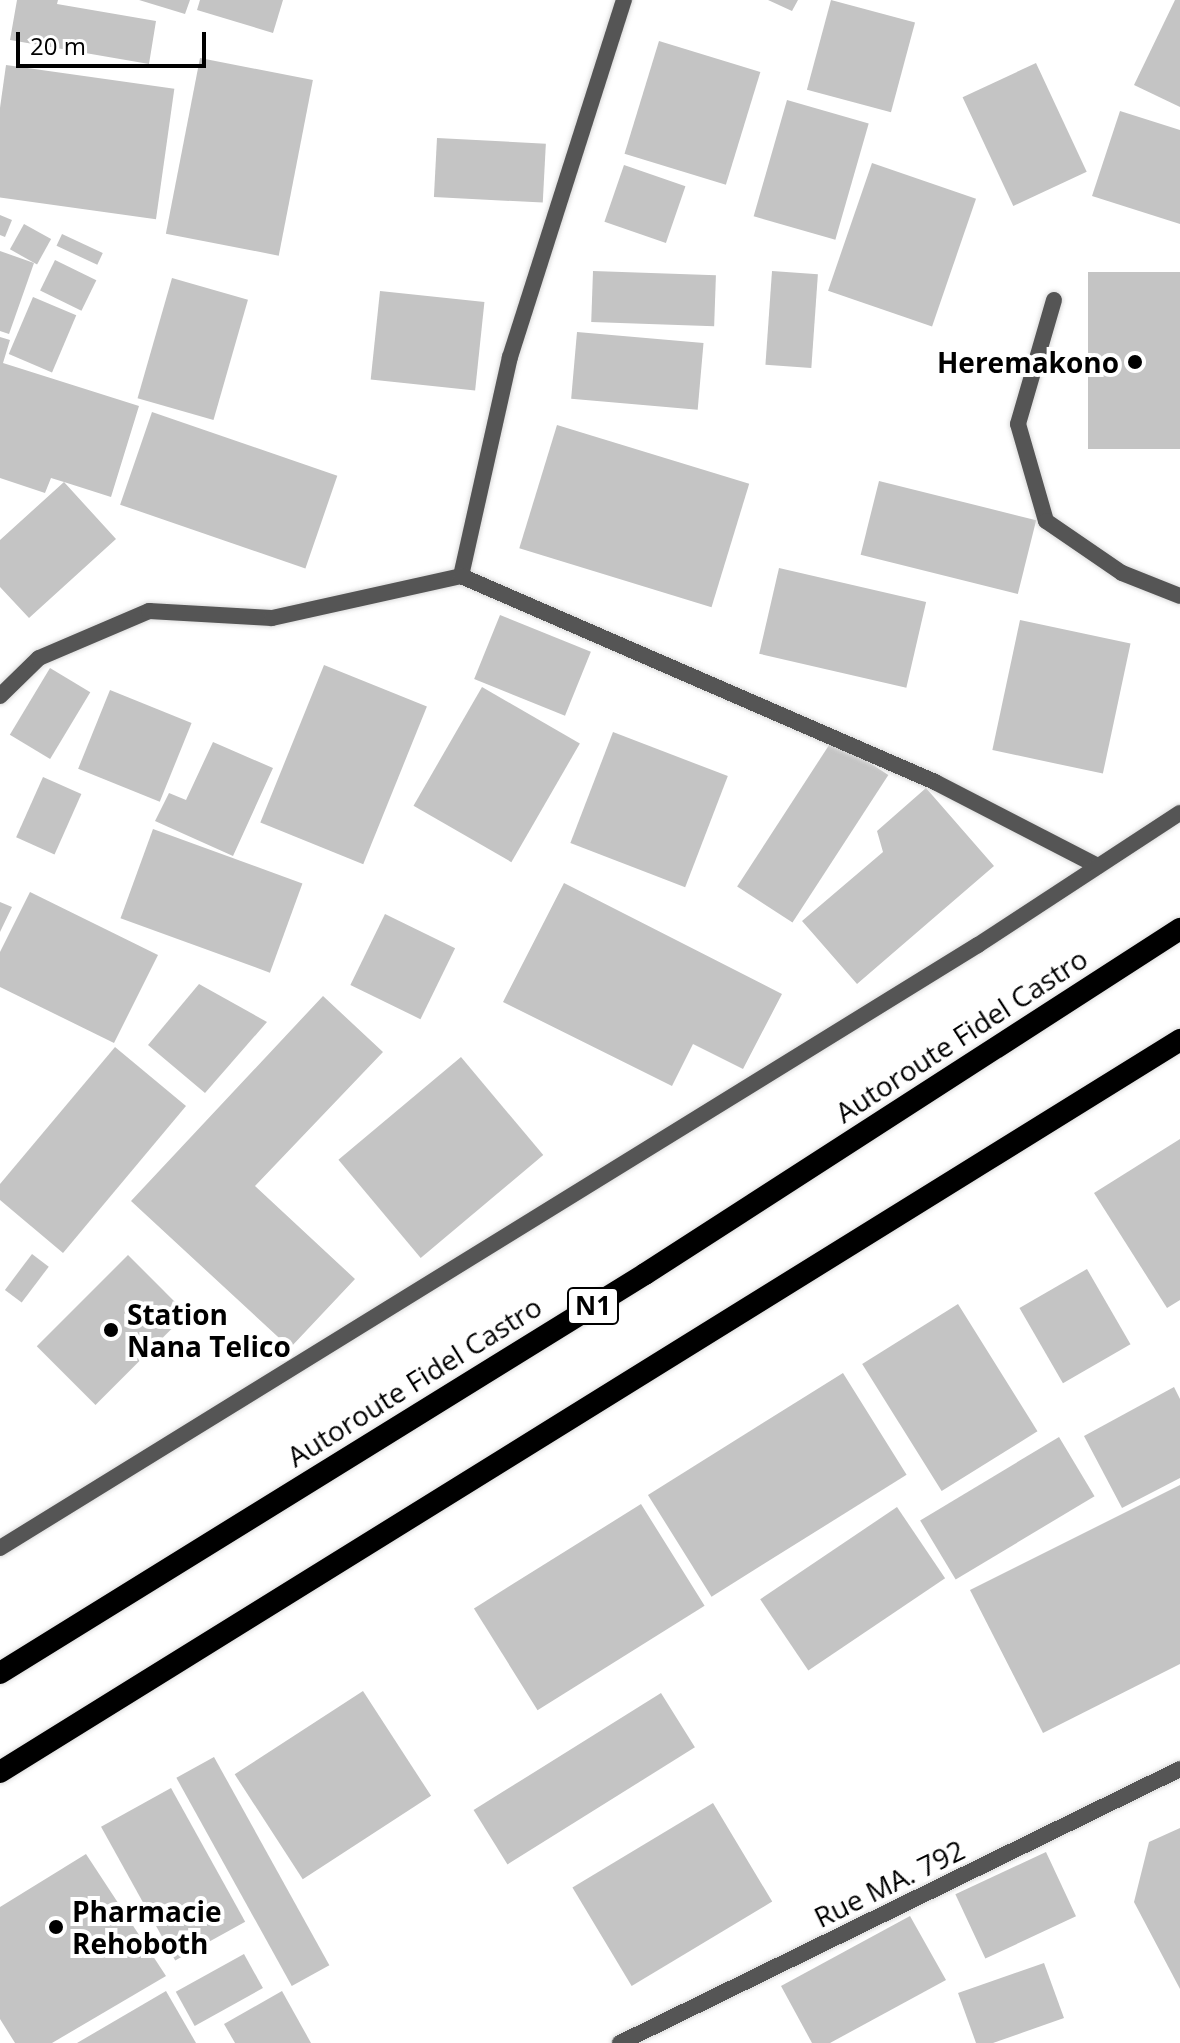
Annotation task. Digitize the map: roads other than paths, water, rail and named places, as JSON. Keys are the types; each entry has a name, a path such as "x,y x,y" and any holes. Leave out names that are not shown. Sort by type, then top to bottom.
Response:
{"highway":[{"name":"Autoroute Fidel Castro","path":"0,1673 645,1274 1180,929"},
{"path":"0,1772 1180,1040"}],"street":[{"path":"461,576 510,357 624,0"},
{"path":"1054,300 1018,424 1046,521 1122,573 1180,596"},
{"path":"0,696 39,658 149,611 272,618 461,576 935,782 1098,866"},
{"path":"0,1548 1180,813"},
{"name":"Rue MA. 792","path":"620,2043 1180,1769"}],"place":[{"name":"Heremakono","path":"1135,362"},
{"name":"Station Nana Telico","path":"111,1330"},
{"name":"Pharmacie Rehoboth","path":"56,1927"}]}
